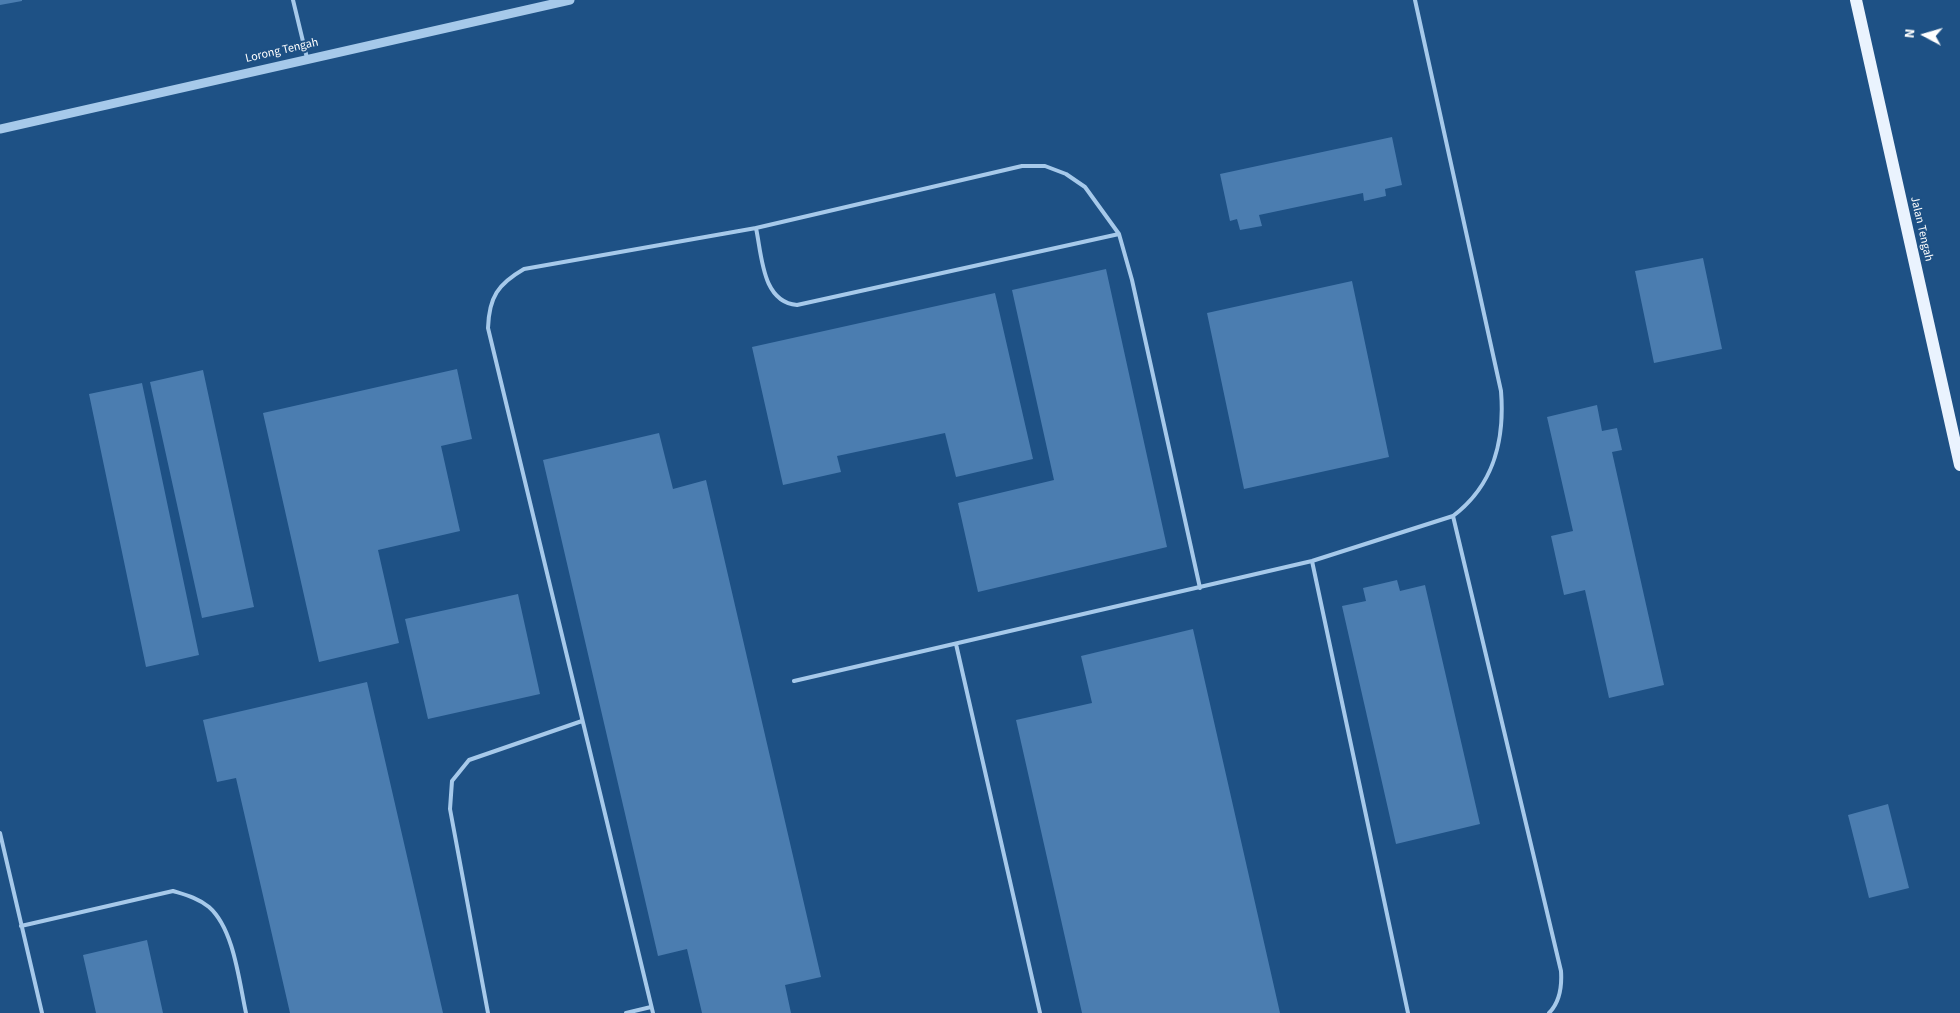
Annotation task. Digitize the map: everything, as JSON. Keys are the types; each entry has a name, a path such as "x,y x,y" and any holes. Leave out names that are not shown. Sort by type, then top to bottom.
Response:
{"main road":[{"name":"Jalan Tengah","path":"1856,0 1960,465"}],"street":[{"name":"Lorong Tengah","path":"0,129 570,0"}],"lane":[{"path":"294,0 307,58"},
{"path":"794,681 1312,561 1453,516 1466,506 1481,489 1493,464 1503,412 1498,371 1415,0"},
{"path":"653,1013 488,328 489,309 496,292 508,278 524,269 756,228 1022,166 1052,169 1066,174 1085,187 1119,234 1132,280 1200,588"},
{"path":"756,228 770,289 781,301 798,305 1119,234"},
{"path":"1453,516 1561,971 1562,984 1559,998 1549,1013"},
{"path":"1312,561 1408,1013"},
{"path":"956,644 1040,1013"},
{"path":"488,1013 450,809 452,782 469,760 582,721"},
{"path":"0,833 42,1013"},
{"path":"21,926 173,891 192,896 209,907 221,922 229,941 246,1013"},
{"path":"626,1013 651,1007"}],"building":[{"path":"0,0 22,0 22,1 0,5"},
{"path":"1392,137 1402,185 1385,189 1386,196 1364,201 1363,193 1259,215 1262,226 1240,230 1237,219 1230,221 1220,174"},
{"path":"1703,258 1722,349 1654,363 1635,271"},
{"path":"1106,269 1167,547 978,592 958,503 1054,480 1012,290"},
{"path":"1352,281 1389,457 1244,489 1207,313"},
{"path":"995,293 1033,459 956,477 945,433 837,456 841,472 783,485 752,347"},
{"path":"457,369 472,439 441,446 460,531 378,550 399,643 319,662 263,413"},
{"path":"203,370 254,607 202,618 150,382"},
{"path":"142,383 199,655 146,667 89,394"},
{"path":"1597,405 1602,431 1617,428 1622,450 1612,452 1664,685 1609,698 1585,590 1564,595 1551,536 1573,531 1547,417"},
{"path":"659,433 673,489 706,480 821,977 785,985 791,1013 702,1013 687,949 658,956 543,460"},
{"path":"1397,580 1400,591 1425,585 1480,824 1396,844 1342,606 1366,601 1363,588"},
{"path":"518,594 540,694 428,719 405,619"},
{"path":"1193,629 1280,1013 1082,1013 1016,720 1092,703 1081,656"},
{"path":"367,682 443,1013 290,1013 236,778 217,782 203,720"},
{"path":"1888,804 1909,888 1869,898 1848,815"},
{"path":"147,940 163,1013 96,1013 83,955"}]}
